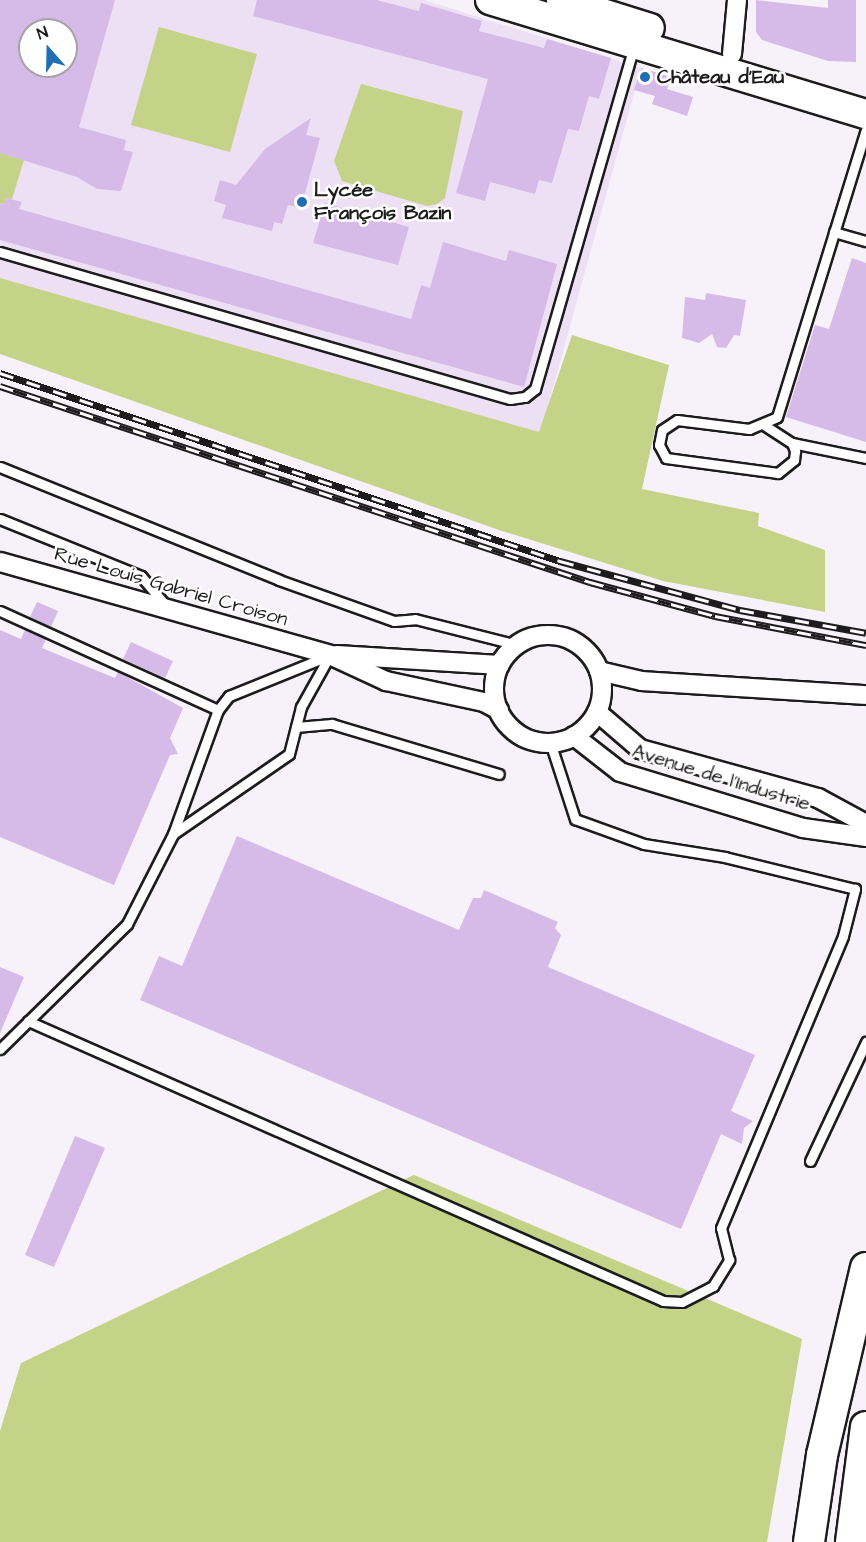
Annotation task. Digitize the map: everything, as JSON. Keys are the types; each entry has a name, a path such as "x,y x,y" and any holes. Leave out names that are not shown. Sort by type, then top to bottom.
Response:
{"highway":[{"path":"809,1542 822,1455 866,1268"},
{"path":"851,1542 866,1427"}],"main road":[{"path":"490,0 638,35 732,54 866,97"},
{"path":"561,0 638,35 866,114"}],"street":[{"path":"732,54 737,0"},
{"name":"Rue Louis Gabriel Croison","path":"0,562 330,655 386,681 484,702 499,710"},
{"path":"543,635 561,636 584,649 599,671 597,712 574,736 550,742 519,734 499,710 495,680 500,665 518,645 543,635"},
{"name":"Rue Louis Gabriel Croison","path":"330,655 500,665"},
{"path":"599,671 642,681 866,696"},
{"name":"Avenue de l'Industrie","path":"597,712 640,749 818,798 866,824"},
{"name":"Avenue de l'Industrie","path":"574,736 620,772 803,828 866,837"}],"lane":[{"path":"0,252 510,399 525,397 535,390 638,35"},
{"path":"792,443 794,460 778,473 666,458 659,445 662,430 677,420 749,429 764,425 777,417 866,130"},
{"path":"834,232 866,241"},
{"path":"764,425 792,443 866,458"},
{"path":"0,467 279,580 394,621 415,619 518,645"},
{"path":"0,519 141,576 169,609"},
{"path":"0,611 218,710"},
{"path":"0,1049 127,924 173,834 218,710 230,696 330,655"},
{"path":"173,834 289,754 301,707 330,655"},
{"path":"296,727 332,724 499,774"},
{"path":"550,742 575,819 644,844 725,857 866,891"},
{"path":"28,1021 663,1301 682,1302 713,1286 729,1260 721,1228 843,936 855,889"},
{"path":"810,1161 866,1042"}],"shaded area":[{"name":"Lycée François Bazin","path":"0,0 424,0 641,68 521,504 0,315"}],"green space":[{"path":"159,27 257,54 230,152 131,125"},
{"path":"361,84 463,111 445,198 437,204 427,206 342,181 334,161"},
{"path":"0,153 24,160 12,199 6,198 4,205 0,203"},
{"path":"0,278 539,432 572,335 669,365 642,489 759,513 758,526 825,550 825,612 663,581 502,531 0,354"},
{"path":"414,1175 802,1339 767,1542 0,1542 0,1431 21,1363"}],"building":[{"path":"0,0 115,0 79,127 126,140 124,150 133,152 121,191 97,189 77,177 0,153"},
{"path":"257,0 376,0 419,11 421,3 482,21 479,31 544,48 547,39 611,58 599,99 589,96 579,131 568,129 552,183 539,180 535,194 490,182 485,201 456,193 488,79 253,16"},
{"path":"756,0 828,8 828,0 856,0 856,62 828,61 762,40 756,32"},
{"path":"641,68 671,77 667,89 693,97 687,116 652,104 655,96 634,90"},
{"path":"311,118 306,135 320,138 301,208 288,205 282,224 274,222 272,231 222,218 226,205 214,201 220,180 236,185 265,149"},
{"path":"6,198 22,202 19,209 411,319 421,285 430,288 443,242 506,261 509,250 557,264 524,387 0,240 0,203 4,205"},
{"path":"325,203 409,227 398,265 313,243"},
{"path":"852,258 866,263 866,442 786,417 815,325 829,329"},
{"path":"706,293 746,300 740,336 734,335 726,348 717,347 712,334 699,343 682,338 685,297 705,300"},
{"path":"37,602 58,611 51,627 30,617"},
{"path":"0,630 21,639 25,630 46,639 42,648 115,678 118,672 183,708 170,738 178,754 170,755 114,885 0,837"},
{"path":"131,642 173,661 165,678 123,659"},
{"path":"237,836 459,930 473,898 481,898 484,890 558,922 555,928 561,935 548,967 755,1055 731,1111 753,1121 744,1128 742,1144 721,1134 681,1229 140,1000 159,956 182,966"},
{"path":"0,967 24,977 0,1033"},
{"path":"75,1136 105,1148 54,1267 25,1255"}],"railway":[{"path":"0,373 560,561 740,610 866,633"},
{"path":"0,386 590,582 715,616 866,645"}],"place":[{"name":"Château d'Eau","path":"645,77"},
{"name":"Lycée François Bazin","path":"302,202"}]}
